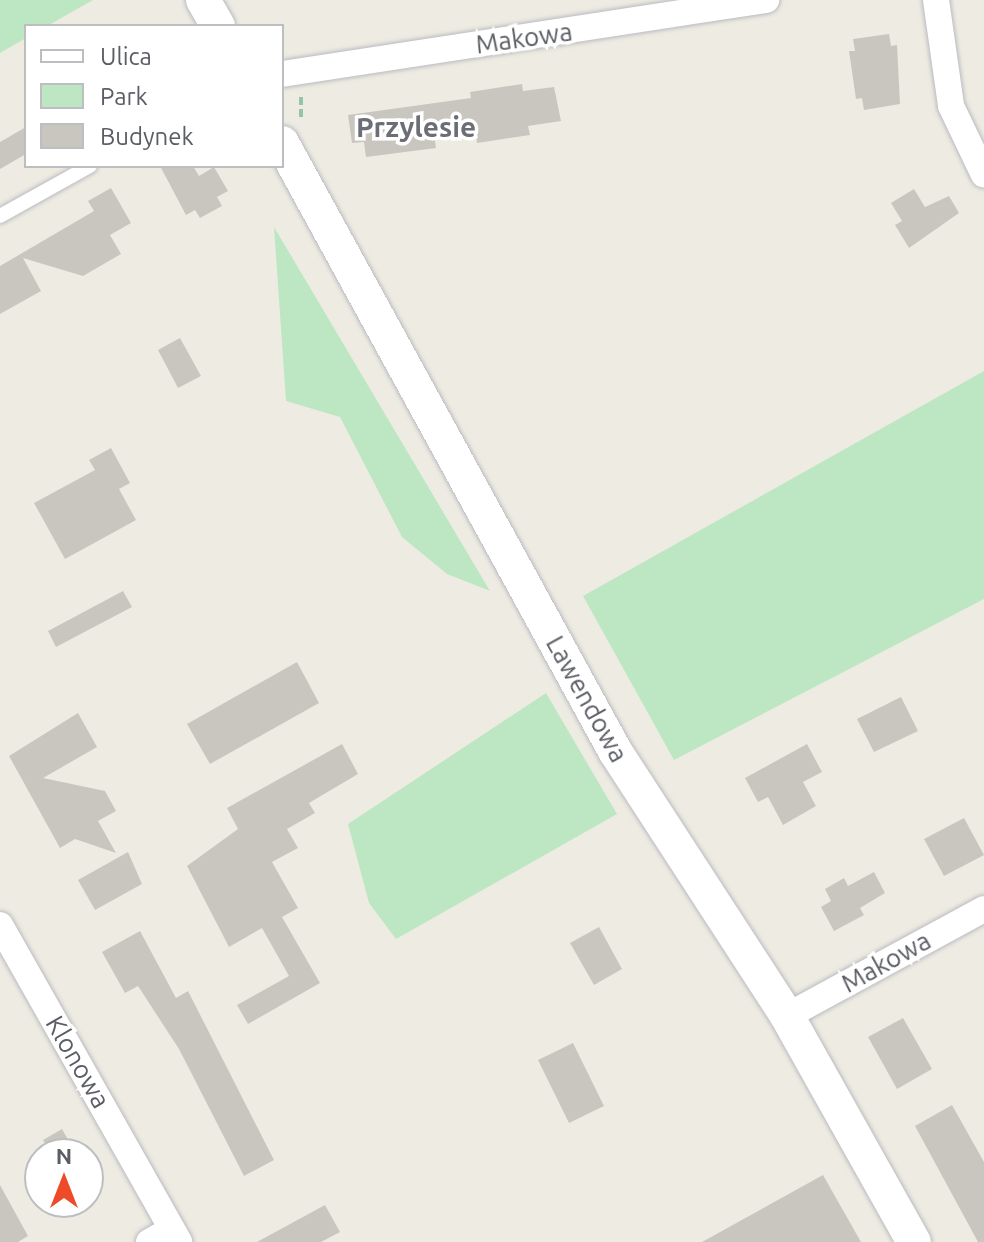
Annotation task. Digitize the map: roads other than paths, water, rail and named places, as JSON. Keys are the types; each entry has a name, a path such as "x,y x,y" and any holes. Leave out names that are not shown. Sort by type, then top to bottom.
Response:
{"street":[{"path":"203,0 217,24"},
{"name":"Makowa","path":"290,73 682,7 766,0"},
{"path":"936,0 951,106 984,175"},
{"name":"Lawendowa","path":"293,139 628,774 787,1016 914,1242"},
{"name":"Makowa","path":"787,1016 984,909"},
{"name":"Klonowa","path":"0,925 176,1235"},
{"path":"149,1242 176,1235"}],"lane":[{"path":"0,216 86,168"}],"district":[{"name":"Przylesie","path":"416,127"}]}
